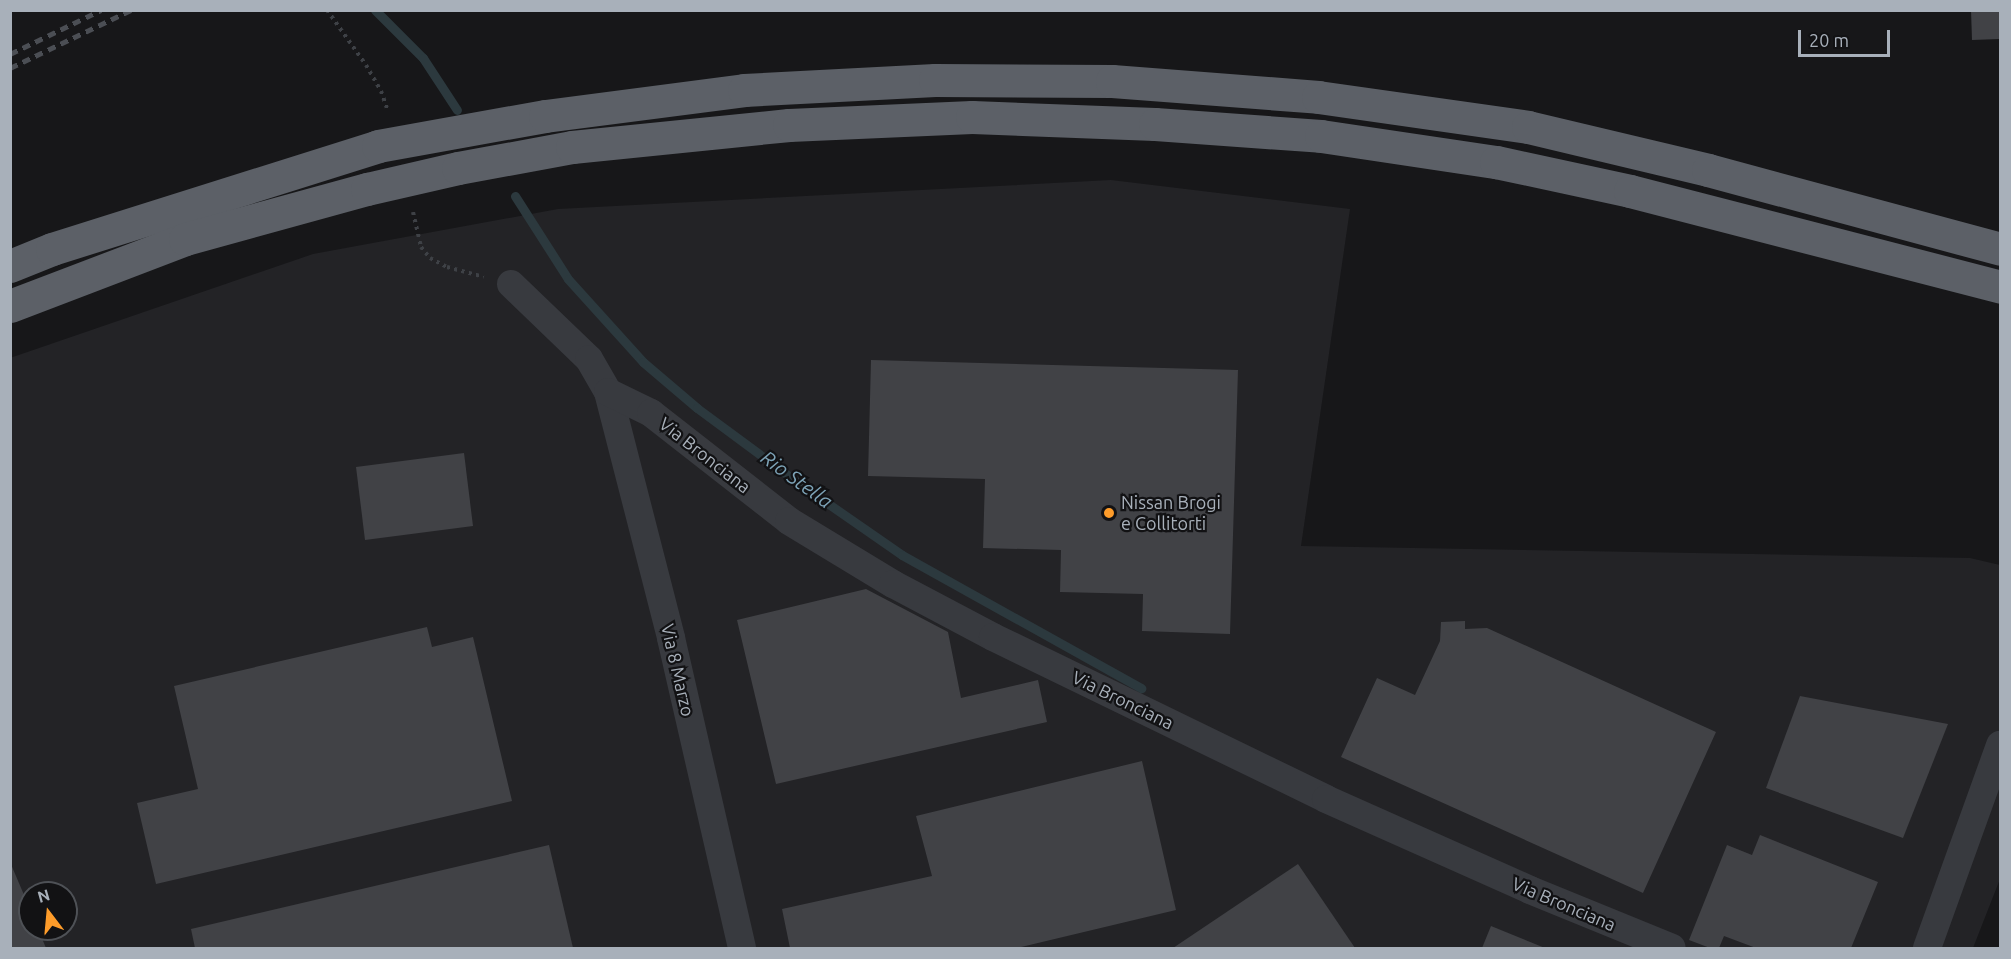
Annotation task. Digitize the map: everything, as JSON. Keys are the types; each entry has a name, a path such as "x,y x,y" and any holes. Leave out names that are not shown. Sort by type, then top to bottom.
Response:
{"highway":[{"path":"10,266 52,249 378,146 545,116 744,90 935,80 1112,81 1318,97 1528,128 1708,170 2001,249"},
{"path":"10,306 185,239 272,214 458,168 572,147 789,125 972,117 1155,124 1321,136 1496,162 1630,191 2001,287"}],"street":[{"name":"Via 8 Marzo","path":"511,284 589,359 608,392 671,638 742,948"},
{"name":"Via Bronciana","path":"608,392 651,413 789,521 893,584 993,637 1326,799 1530,890 1672,948"},
{"path":"1927,948 2001,746"}],"path":[{"path":"327,10 376,82 390,118"},
{"path":"413,212 421,247 430,258 464,273 511,284"}],"shaded area":[{"path":"1111,180 1350,209 1301,546 1970,558 2000,565 2000,879 1973,948 11,948 10,358 313,254 558,209"}],"building":[{"path":"1971,10 2000,10 2000,39 1972,40"},
{"name":"Nissan Brogi e Collitorti","path":"871,360 1238,370 1230,634 1142,631 1143,594 1060,592 1061,550 983,548 985,479 868,476"},
{"path":"464,453 473,526 365,540 356,467"},
{"path":"866,589 948,632 961,698 1038,680 1047,722 776,784 737,620"},
{"path":"1465,621 1465,629 1487,628 1716,732 1643,893 1341,757 1377,678 1415,695 1440,641 1441,622"},
{"path":"427,627 432,647 473,637 512,801 156,884 137,803 198,789 174,686"},
{"path":"1800,696 1948,724 1903,838 1766,788"},
{"path":"1142,761 1176,910 1017,948 790,948 782,909 932,876 916,816"},
{"path":"1760,835 1878,882 1851,948 1756,948 1724,936 1719,948 1710,948 1689,940 1727,845 1752,855"},
{"path":"549,845 573,948 195,948 191,929"},
{"path":"10,862 18,881 18,941 43,941 46,948 10,948"},
{"path":"1298,864 1355,948 1173,948"},
{"path":"1491,926 1545,948 1482,948"}],"waterway":[{"name":"Rio Stella","path":"375,10 423,58 457,110"},
{"name":"Rio Stella","path":"515,196 568,279 643,362 697,408 797,482 902,555 1141,688"}],"railway":[{"path":"10,54 101,10"},
{"path":"10,68 131,10"}],"place":[{"name":"Nissan Brogi e Collitorti","path":"1109,513"}]}
